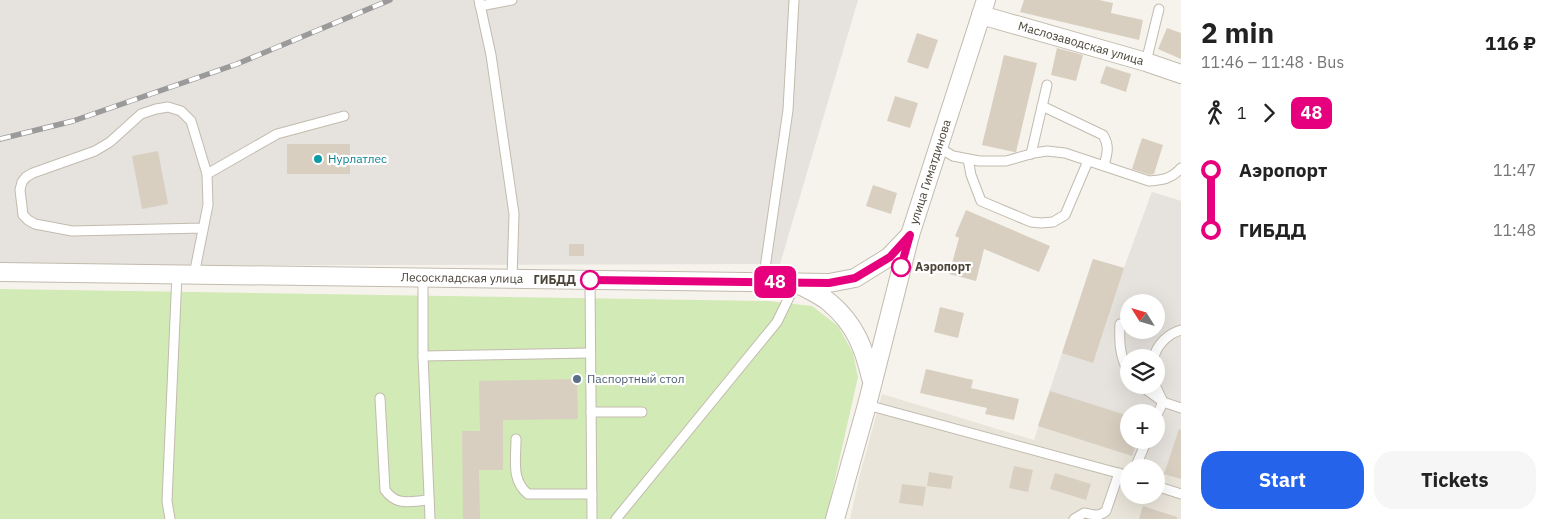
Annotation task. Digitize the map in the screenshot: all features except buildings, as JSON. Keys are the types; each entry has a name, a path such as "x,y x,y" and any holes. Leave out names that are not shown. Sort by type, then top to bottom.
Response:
{"street":[{"name":"Маслозаводская улица","path":"984,8 1181,74"},
{"name":"улица Гиматдинова","path":"835,519 910,235 984,8"},
{"name":"Лесоскладская улица","path":"0,272 829,283 855,278 890,257 910,235"},
{"path":"796,283 830,302 851,326 864,350 872,382"}],"lane":[{"path":"512,0 480,3 491,55 514,214 512,279"},
{"path":"763,282 788,110 794,0"},
{"path":"1146,62 1159,9"},
{"path":"1031,154 1047,85"},
{"path":"1042,106 1103,135 1108,142 1104,166"},
{"path":"170,519 167,501 185,275 203,228 208,205 207,174 192,121 181,111 168,107 141,114 110,142 95,151 26,177 22,182 20,190 24,215 28,220 44,226 72,231 203,228"},
{"path":"207,174 277,134 344,116"},
{"path":"938,147 953,156 979,161 1006,161 1047,151 1065,153 1149,181 1164,180 1172,177 1181,168"},
{"path":"968,158 971,176 981,201 1031,222 1041,223 1053,222 1065,215 1088,161"},
{"path":"423,278 423,356 430,519"},
{"path":"590,280 592,519"},
{"path":"616,519 777,322 796,283"},
{"path":"1120,324 1120,349"},
{"path":"1158,349 1163,341 1176,331 1181,330"},
{"path":"423,356 590,353"},
{"path":"1152,394 1163,402 1181,408"},
{"path":"1159,394 1163,402"},
{"path":"380,398 383,481 385,490 390,497 398,502 429,500"},
{"path":"866,405 1119,473 1106,512 1096,516 1084,513 1074,519"},
{"path":"591,412 642,412"},
{"path":"516,439 516,479 520,487 528,494 592,494"},
{"path":"1165,489 1181,494"}],"shaded area":[{"path":"0,0 858,0 780,264 0,266"},
{"path":"1152,192 1181,201 1181,519 850,519 882,394 1034,440 1093,259 1124,268"},
{"path":"1152,192 1181,201 1181,479 1165,474 1165,459 1144,459 1038,426 1093,259 1124,268"}],"green space":[{"path":"0,289 768,301 812,306 838,326 853,353 858,377 826,519 0,519"}],"railway":[{"path":"0,139 73,121 237,64 390,0"}],"bus line":[{"name":"48","path":"590,280 829,283 855,278 890,257 910,235 901,267"}],"place":[{"name":"Нурлатлес","path":"318,159"},
{"name":"Аэропорт","path":"901,267"},
{"name":"ГИБДД","path":"590,280"},
{"name":"Паспортный стол","path":"577,379"}]}
